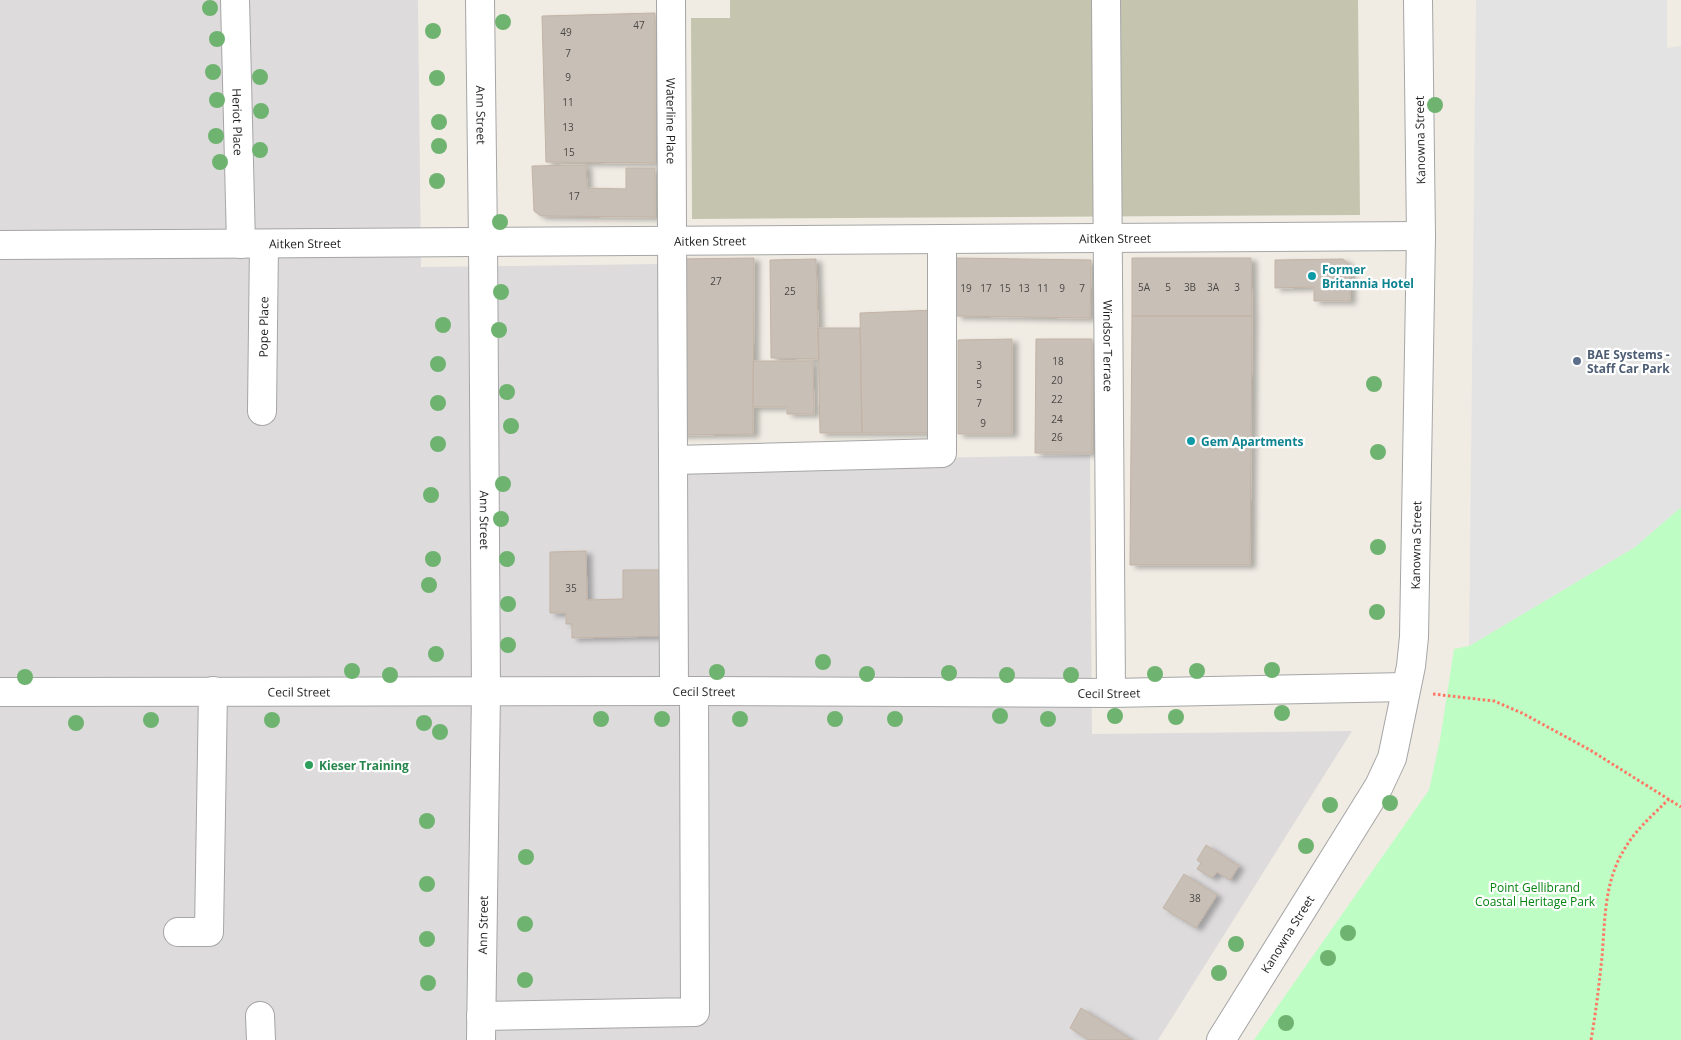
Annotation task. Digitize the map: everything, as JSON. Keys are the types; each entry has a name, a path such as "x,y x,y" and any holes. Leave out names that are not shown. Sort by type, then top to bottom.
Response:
{"street":[{"name":"Heriot Place","path":"235,0 252,244"},
{"name":"Ann Street","path":"480,0 486,692 481,1028"},
{"name":"Waterline Place","path":"481,1028 695,1012 674,460 671,0"},
{"name":"Windsor Terrace","path":"1106,0 1111,693"},
{"name":"Kanowna Street","path":"1221,1040 1379,786 1392,758 1406,689 1414,638 1420,236 1418,0"},
{"name":"Aitken Street","path":"0,245 1420,236"},
{"path":"674,460 942,453 942,240"},
{"name":"Pope Place","path":"252,244 262,411"},
{"name":"Cecil Street","path":"0,692 684,691 1111,693 1406,689"},
{"path":"178,932 209,932 213,691"}],"path":[{"path":"1406,689 1485,699 1505,705 1542,723 1681,807"},
{"path":"1591,1040 1597,1005 1607,896 1612,876 1617,861 1632,837 1669,799"}],"shaded area":[{"path":"0,0 418,0 421,267 662,264 664,463 1090,455 1092,734 1352,731 1158,1040 0,1040"},
{"path":"730,0 1358,0 1360,215 692,219 691,18 730,18"},
{"name":"BAE Systems - Staff Car Park","path":"1476,0 1667,0 1667,48 1681,46 1681,507 1635,547 1469,646"}],"green space":[{"name":"Point Gellibrand Coastal Heritage Park","path":"1681,507 1681,1040 1254,1040 1429,790 1440,740 1454,649 1469,646 1635,547"}],"building":[{"path":"655,13 655,163 546,162 542,16"},
{"path":"586,165 587,188 626,189 626,168 655,168 655,217 541,216 534,211 532,166"},
{"path":"754,258 753,434 679,435 678,259"},
{"path":"956,258 1091,260 1090,318 956,316"},
{"path":"1132,258 1251,258 1252,316 1132,316"},
{"path":"816,259 819,359 771,358 770,260"},
{"name":"Former Britannia Hotel","path":"1343,259 1350,265 1350,301 1314,301 1314,287 1275,288 1275,260"},
{"path":"935,310 936,433 862,433 860,313"},
{"name":"Gem Apartments","path":"1132,316 1252,316 1250,565 1130,565"},
{"path":"818,328 860,328 862,433 820,433"},
{"path":"1012,339 1012,434 958,434 958,340"},
{"path":"1036,339 1092,339 1092,453 1035,453"},
{"path":"753,361 813,361 814,414 787,414 787,407 753,407"},
{"path":"586,551 587,600 623,599 623,570 660,570 661,636 572,638 572,624 566,624 566,613 550,613 550,552"},
{"path":"1206,845 1239,866 1230,880 1217,872 1212,878 1197,869 1201,863 1197,860"},
{"path":"1184,874 1217,895 1196,928 1163,908"},
{"path":"1081,1008 1132,1040 1089,1040 1070,1028"}],"place":[{"name":"Former Britannia Hotel","path":"1312,276"},
{"name":"BAE Systems - Staff Car Park","path":"1577,361"},
{"name":"Gem Apartments","path":"1191,441"},
{"name":"Kieser Training","path":"309,765"}]}
